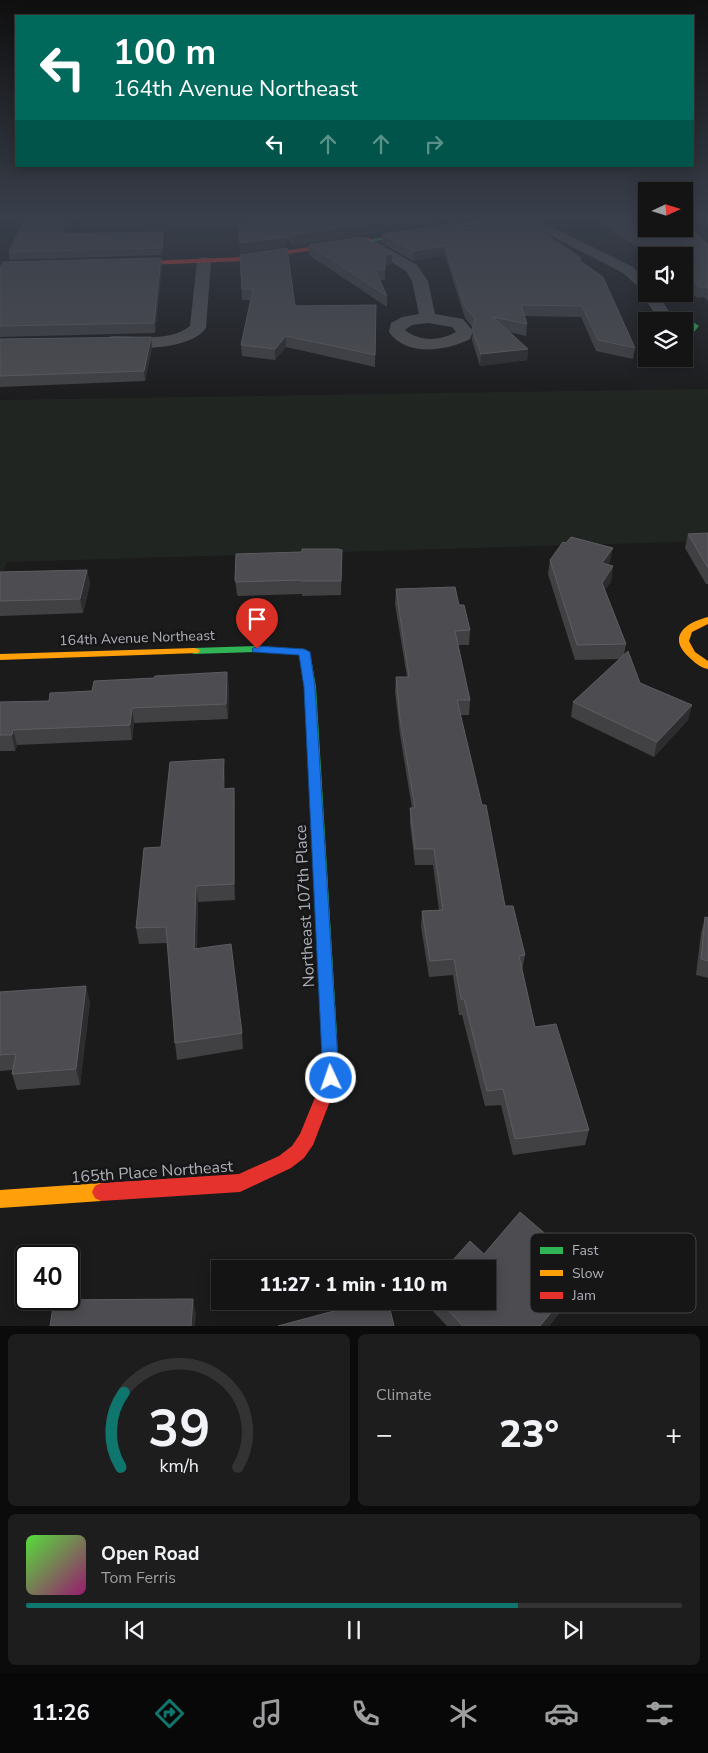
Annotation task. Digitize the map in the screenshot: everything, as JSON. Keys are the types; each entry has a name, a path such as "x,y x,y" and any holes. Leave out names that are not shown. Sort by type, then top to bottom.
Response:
{"street":[{"path":"98,341 166,340 184,338 194,334 198,328 202,279"},
{"path":"419,279 428,318"},
{"path":"708,620 691,625 684,631 682,639 684,647 691,655 708,666"},
{"name":"164th Avenue Northeast","path":"0,656 257,649 304,652"},
{"name":"Northeast 107th Place","path":"300,1152 319,1111 331,1078 310,696 304,652"},
{"name":"165th Place Northeast","path":"0,1200 240,1183 275,1167 300,1152"}],"shaded area":[{"path":"708,389 708,541 7,562 0,580 0,400"}],"building":[{"path":"0,279 159,279 154,323 0,326"},
{"path":"241,279 291,279 295,306 376,305 375,355 286,336 275,349 241,345 253,289 242,289"},
{"path":"361,279 379,279 387,296"},
{"path":"456,279 604,279 635,348 598,340 582,306 521,305 527,324 493,317 528,349 481,354 472,329 475,319 465,307"},
{"path":"693,279 708,279 708,289 706,287 699,287"},
{"path":"151,337 144,371 0,376 0,339"},
{"path":"708,533 708,568 688,534"},
{"path":"571,537 613,548 602,563 613,566 602,583 626,644 577,645 550,560 563,542 566,543"},
{"path":"302,549 342,550 341,581 236,582 235,580 236,554 302,552"},
{"path":"87,570 80,599 0,601 0,572"},
{"path":"455,587 459,605 464,605 470,630 455,631 470,700 457,700 482,805 486,805 505,906 513,906 525,955 519,956 535,1027 556,1024 589,1130 515,1139 503,1089 487,1091 464,999 461,999 454,959 430,961 422,911 443,910 434,849 415,849 410,808 415,808 400,719 396,677 409,677 396,589"},
{"path":"628,651 640,683 692,705 657,742 573,702"},
{"path":"227,672 226,704 132,708 130,725 13,730 12,735 0,735 0,702 49,701 50,693 92,691 94,681"},
{"path":"224,759 223,789 234,788 234,884 196,886 194,949 231,944 242,1033 175,1043 166,927 136,928 144,848 161,847 170,762"},
{"path":"705,917 708,918 708,961 701,959"},
{"path":"86,986 76,1069 12,1074 16,1054 0,1055 0,992"},
{"path":"520,1212 544,1233 530,1233 530,1313 550,1313 540,1326 463,1326 448,1310 496,1310 496,1260 453,1260 470,1241 484,1254"},
{"path":"193,1299 191,1326 50,1326 52,1310 80,1310 80,1300"},
{"path":"338,1310 390,1310 394,1326 278,1326"}],"traffic: fast":[{"path":"693,324 696,326 693,330"},
{"path":"194,651 257,649 304,652 310,687 329,1035"}],"traffic: slow":[{"path":"708,620 696,624 688,629 684,635 686,647 691,654 708,666"},
{"path":"0,657 194,651"},
{"path":"0,1199 101,1192"}],"traffic: jam":[{"path":"101,1192 240,1183 285,1162 298,1152 307,1139 331,1078 329,1035"}],"route":[{"path":"257,649 304,652 310,687 331,1078"}]}
